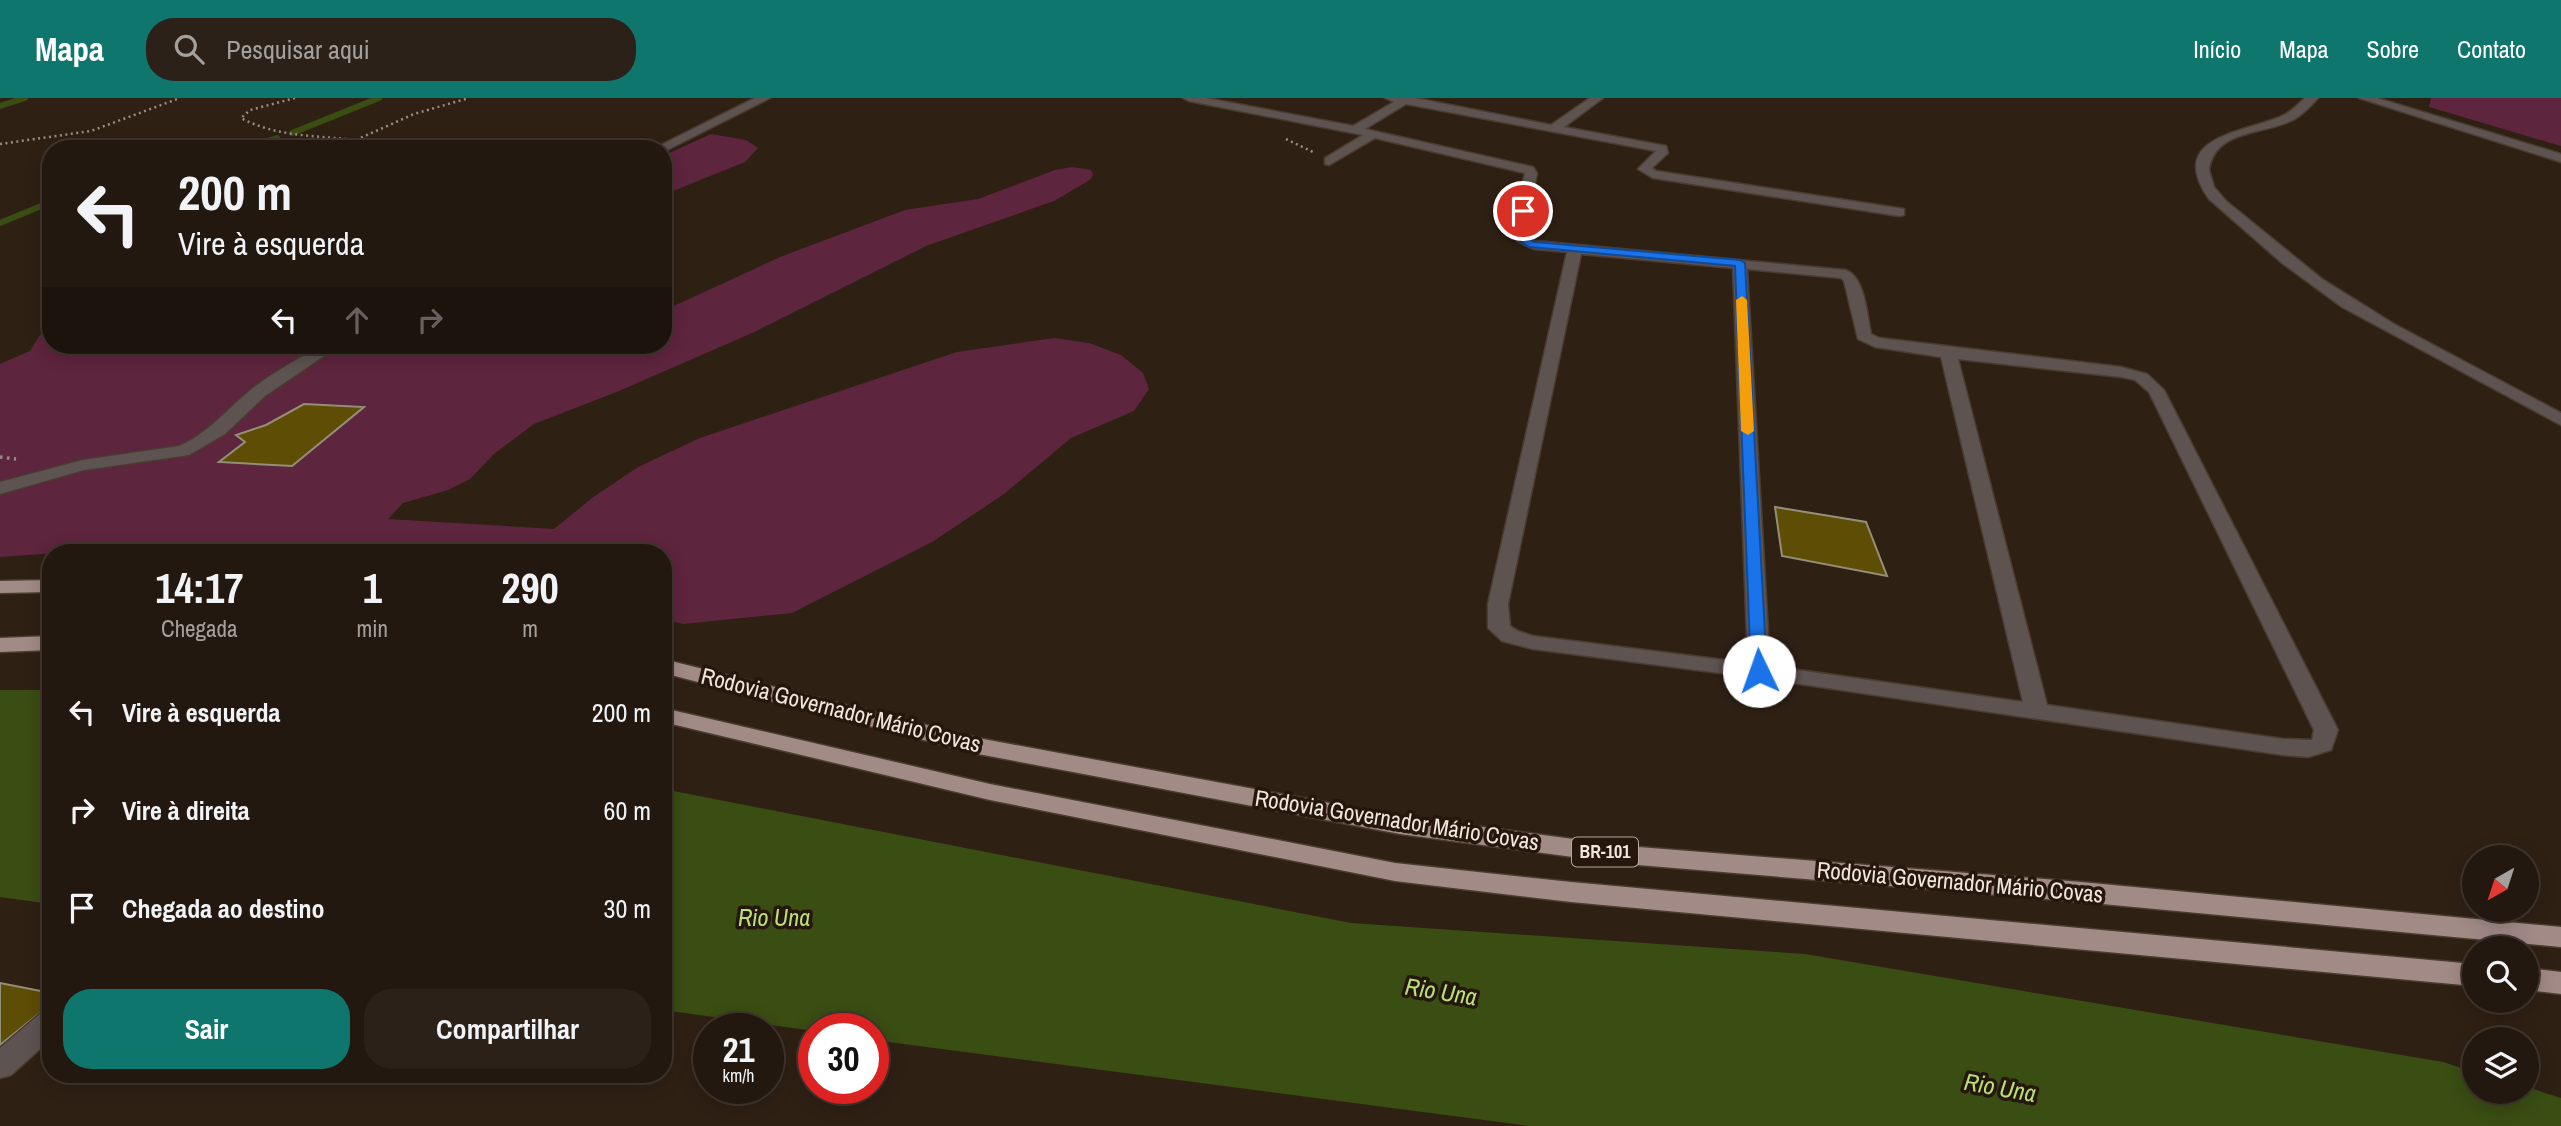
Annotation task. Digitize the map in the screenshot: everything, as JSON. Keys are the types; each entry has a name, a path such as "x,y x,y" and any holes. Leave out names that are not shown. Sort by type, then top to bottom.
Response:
{"highway":[{"path":"0,587 42,586"},
{"path":"0,645 42,643"},
{"name":"Rodovia Governador Mário Covas","path":"672,668 978,746 1400,825 1626,855 2067,891 2561,937"},
{"name":"BR-101","path":"672,717 990,792 1395,872 1571,892 2462,974"},
{"path":"2539,980 2561,983"}],"street":[{"path":"672,143 764,98"},
{"path":"1189,98 1335,126 1351,124 1406,99"},
{"path":"1360,112 1385,98"},
{"path":"1391,98 1662,149 1662,153 1644,169 1653,174 1899,212"},
{"path":"1553,129 1597,98"},
{"path":"2312,98 2288,117 2238,133 2213,146 2204,160 2202,173 2211,193 2277,253 2324,289 2561,420"},
{"path":"2365,98 2561,158"},
{"path":"1351,124 1373,134 1529,170 1531,173 1519,229 1524,242 1845,274 1851,281 1864,336 1884,344 1948,354 2121,372 2141,377 2156,390 2326,730 2323,745 2308,749 1759,671 1533,642 1510,636 1499,628 1498,604 1575,249"},
{"path":"1329,161 1373,134"},
{"path":"1740,263 1759,671"},
{"path":"0,488 83,465 162,454 191,447 219,430 270,384 318,354"},
{"path":"1948,354 2037,711"},
{"path":"0,1066 42,1029"}],"path":[{"path":"0,144 91,131 180,98"},
{"path":"295,98 250,110 241,118 254,128 285,134 355,140 414,114 469,98"}],"shaded area":[{"path":"2431,98 2561,98 2561,146 2429,107"},
{"path":"711,134 746,140 758,148 745,162 672,191 672,152"},
{"path":"1072,167 1091,170 1093,175 1090,180 1054,201 926,246 752,333 619,391 534,424 494,454 470,479 448,490 403,503 388,519 554,529 592,498 638,467 700,438 957,352 1054,338 1089,343 1121,355 1143,373 1149,389 1134,411 1071,438 1004,494 932,542 792,613 683,624 672,621 672,544 42,544 42,554 0,557 0,364 30,351 42,332 42,354 672,354 672,307 780,257 905,210 978,199 1055,170"}],"water":[{"path":"0,690 42,690 42,903 0,897"},
{"name":"Rio Una","path":"672,791 1351,923 1805,954 2443,1062 2462,1068 2462,1104 2539,1104 2539,1091 2561,1098 2561,1126 1529,1126 889,1042 889,1013 798,1013 798,1029 784,1027 784,1013 693,1014 672,1011"}],"building":[{"path":"304,404 364,407 292,466 219,462 245,442 236,435 266,425"},
{"path":"1775,507 1866,522 1887,576 1782,556"},
{"path":"0,983 42,991 42,1011 0,1045"}],"waterway":[{"path":"0,106 25,98"},
{"path":"292,133 379,98"},
{"path":"271,140 277,138"},
{"path":"0,223 42,206"}],"slow traffic":[{"path":"1742,300 1748,431"}],"route":[{"path":"1523,211 1520,236 1524,242 1534,245 1740,263 1759,671"}]}
